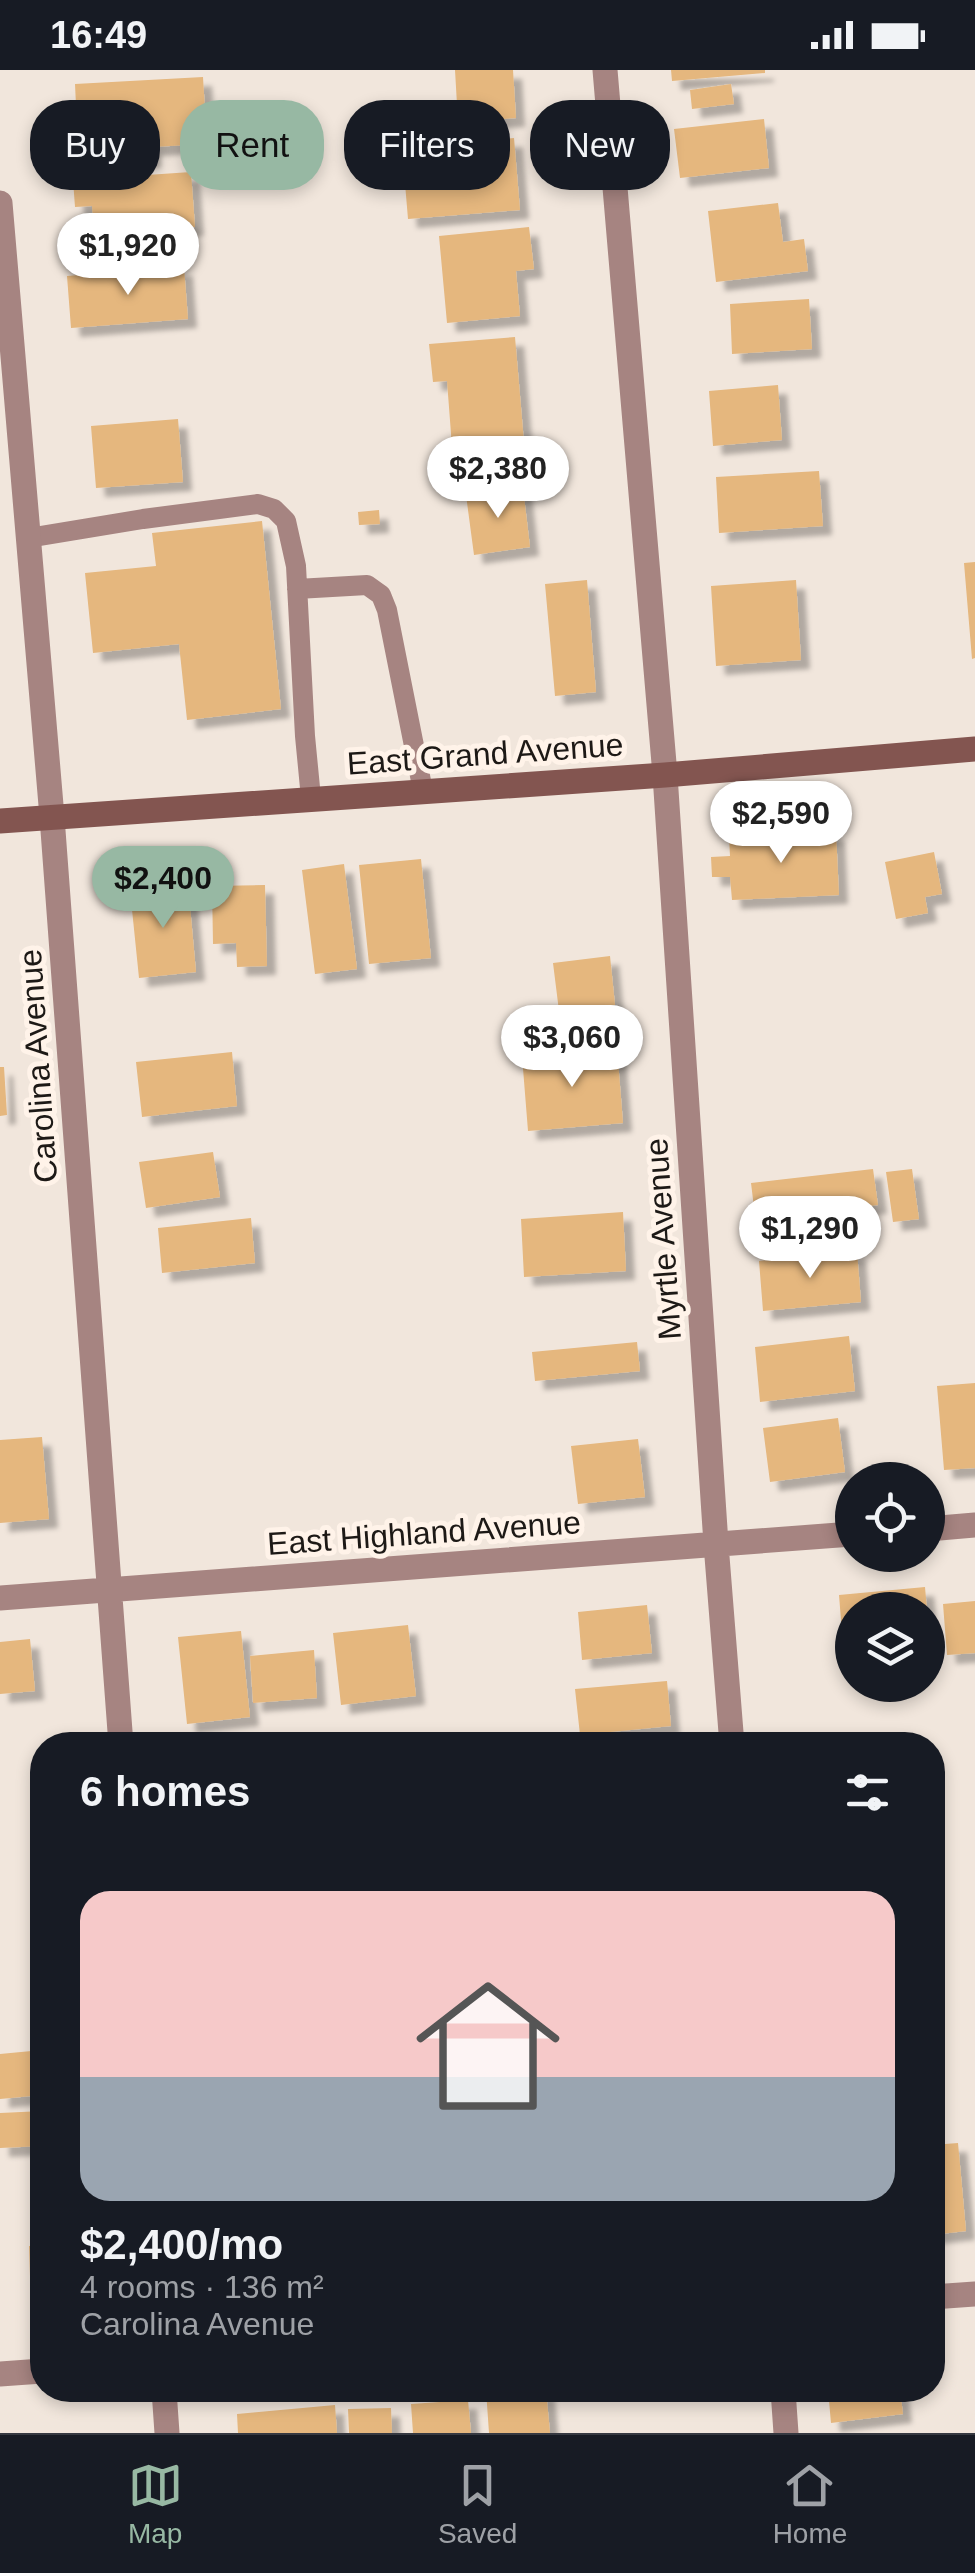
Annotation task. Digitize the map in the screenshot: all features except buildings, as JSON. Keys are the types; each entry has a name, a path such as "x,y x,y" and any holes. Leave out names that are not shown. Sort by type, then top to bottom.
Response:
{"main road":[{"name":"East Grand Avenue","path":"0,821 975,749"}],"street":[{"name":"Myrtle Avenue","path":"605,70 665,774 731,1732"},
{"name":"Carolina Avenue","path":"0,203 52,817 120,1732"},
{"path":"945,1528 975,1525"},
{"name":"East Highland Avenue","path":"0,1598 835,1535"},
{"path":"945,2297 975,2294"},
{"path":"0,2374 30,2372"},
{"path":"165,2402 167,2433"},
{"path":"784,2402 786,2433"}],"lane":[{"path":"28,538 258,504 274,509 286,520 296,566 312,798"},
{"path":"297,589 367,584 381,595 423,791"}]}
